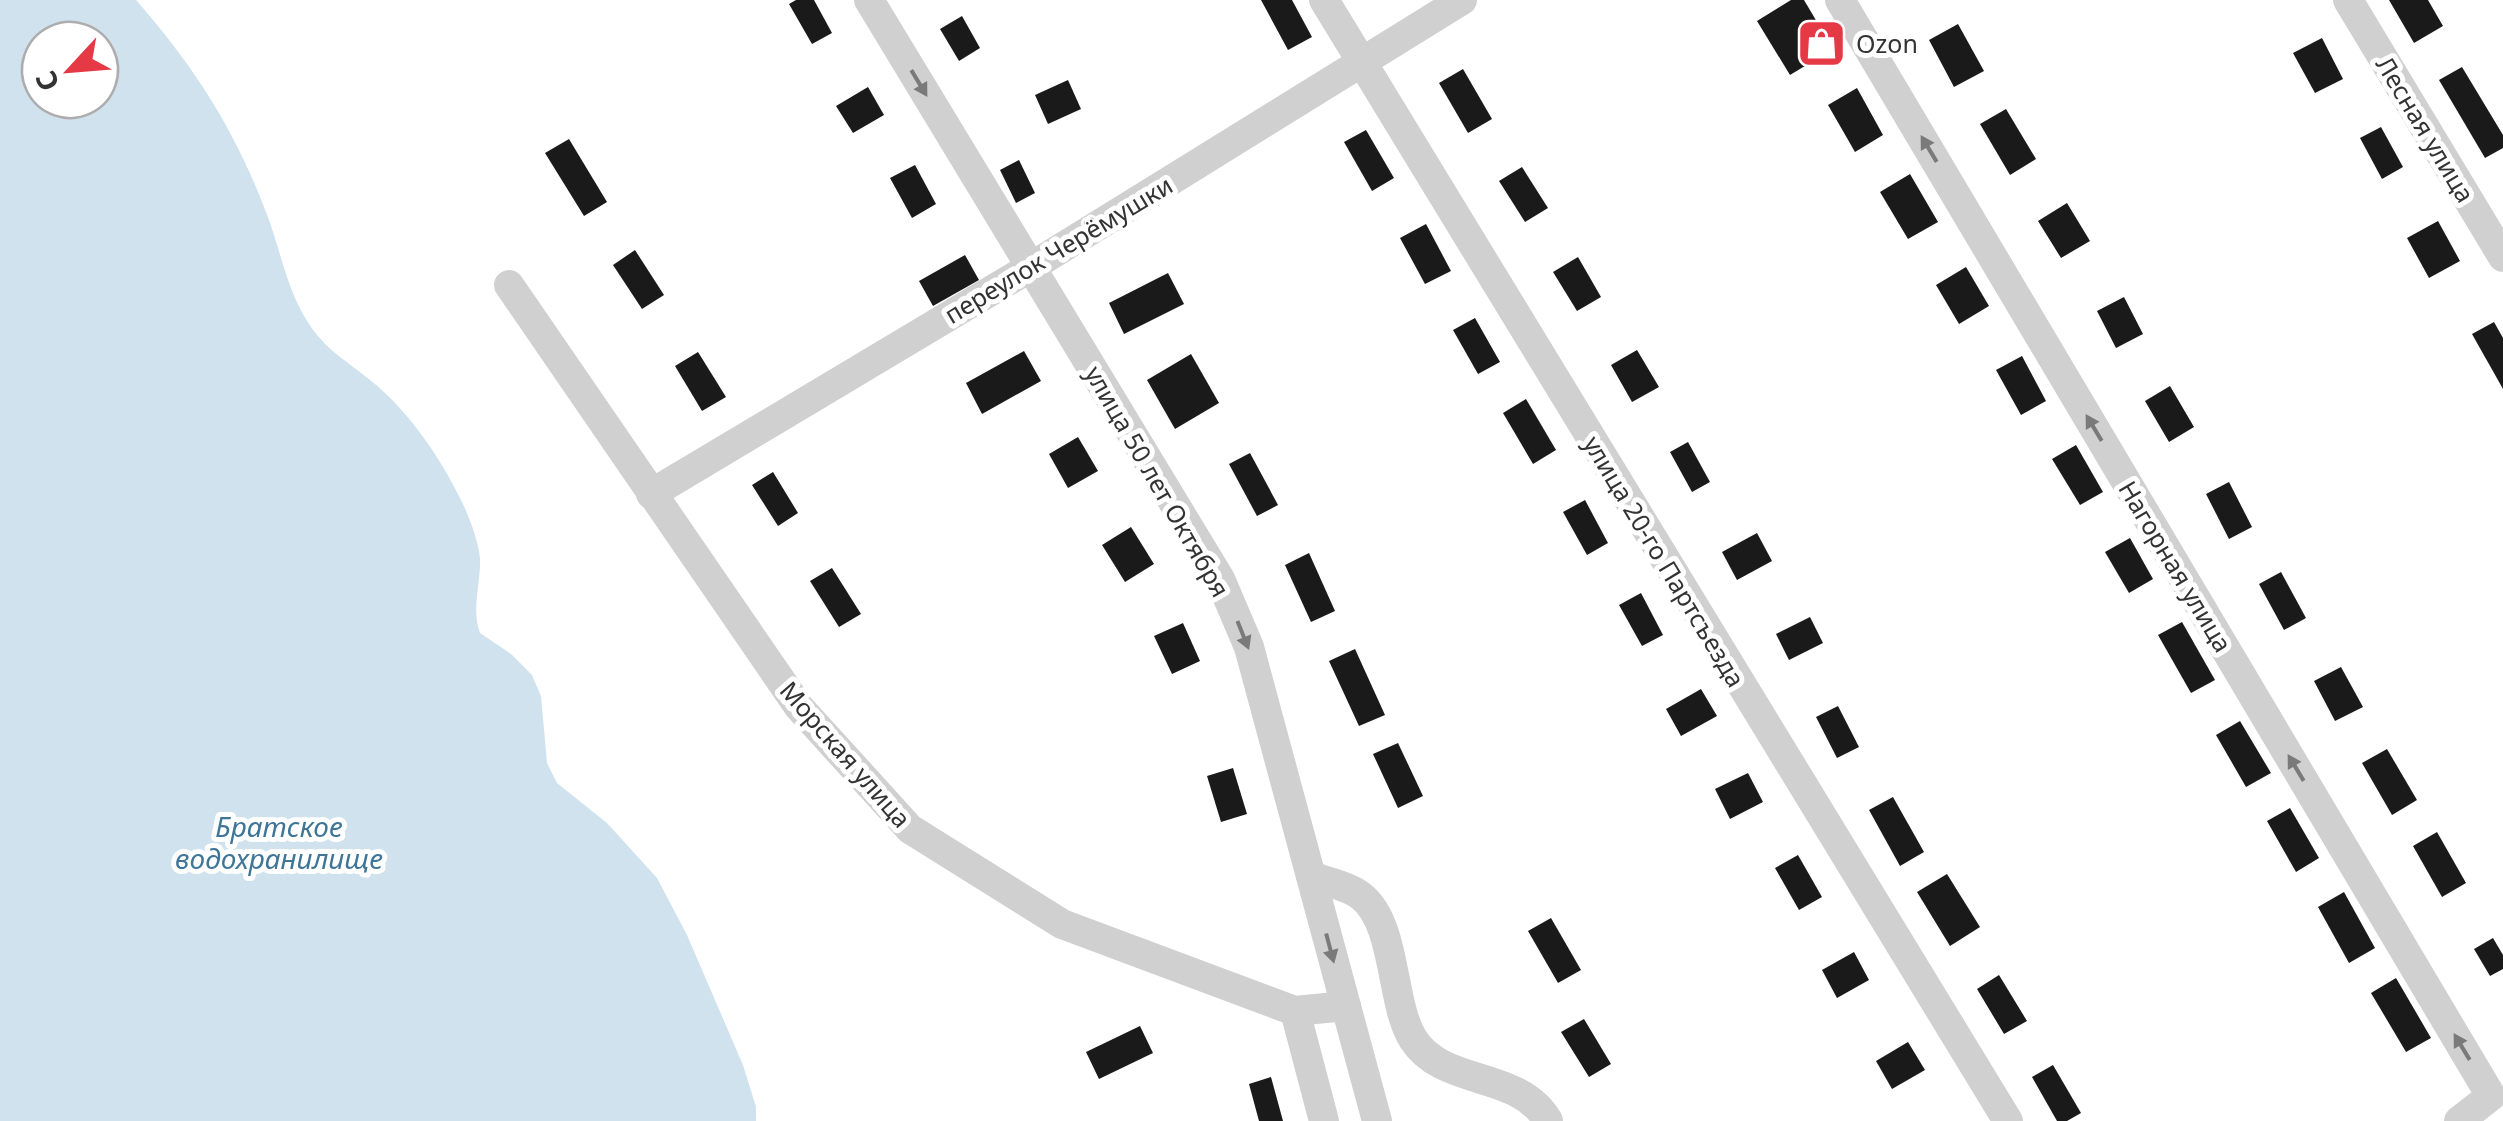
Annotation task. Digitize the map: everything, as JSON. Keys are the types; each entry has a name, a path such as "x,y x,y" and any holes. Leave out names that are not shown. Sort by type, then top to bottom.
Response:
{"street":[{"name":"улица 50 лет Октября","path":"869,0 1220,579 1248,646 1378,1121"},
{"name":"улица 20-го Партсъезда","path":"1324,0 2008,1121"},
{"name":"переулок Черёмушки","path":"651,494 1030,267 1462,0"},
{"name":"Нагорная улица","path":"1840,0 2497,1096 2459,1121"},
{"name":"Лесная улица","path":"2348,0 2503,257"},
{"name":"Морская улица","path":"509,285 798,708 910,829 1062,924 1295,1011 1346,1006"},
{"path":"1311,876 1361,896 1378,920 1412,1037 1432,1061 1514,1089 1548,1121"},
{"path":"1295,1011 1324,1121"}],"water":[{"name":"Братское водохранилище","path":"0,0 136,0 194,74 227,126 254,182 289,283 309,324 330,348 397,405 422,435 453,484 479,551 476,615 480,633 511,654 532,675 541,696 547,763 557,783 607,823 657,878 687,935 743,1065 756,1107 756,1121 0,1121"}],"building":[{"path":"814,0 832,33 812,44 789,4"},
{"path":"1261,0 1292,0 1312,37 1288,50"},
{"path":"1791,0 1804,0 1833,49 1790,75 1757,21"},
{"path":"2389,0 2428,0 2443,26 2414,43"},
{"path":"962,16 980,48 959,61 940,29"},
{"path":"1958,24 1984,71 1954,87 1929,40"},
{"path":"2322,38 2343,79 2315,93 2293,53"},
{"path":"2462,67 2503,135 2503,148 2485,158 2439,80"},
{"path":"1463,69 1492,119 1468,133 1439,83"},
{"path":"1068,80 1081,109 1048,124 1035,95"},
{"path":"868,87 884,115 853,133 836,106"},
{"path":"1857,88 1883,135 1855,152 1828,105"},
{"path":"2006,109 2036,159 2010,175 1980,124"},
{"path":"2381,127 2403,167 2382,179 2360,138"},
{"path":"1366,130 1394,178 1372,191 1344,142"},
{"path":"569,139 607,202 584,216 545,153"},
{"path":"1019,160 1035,193 1016,203 1000,170"},
{"path":"915,165 936,204 912,218 890,178"},
{"path":"1522,167 1548,208 1525,222 1499,181"},
{"path":"1910,174 1938,222 1908,239 1880,192"},
{"path":"2067,203 2090,241 2061,258 2038,221"},
{"path":"2438,221 2460,261 2429,278 2407,238"},
{"path":"1426,224 1451,271 1425,284 1400,238"},
{"path":"635,250 664,295 642,309 613,265"},
{"path":"965,255 979,280 933,306 919,281"},
{"path":"1578,257 1601,297 1577,311 1553,272"},
{"path":"1966,267 1989,306 1959,324 1936,285"},
{"path":"1168,273 1184,304 1124,334 1109,303"},
{"path":"2124,297 2143,334 2116,348 2097,311"},
{"path":"1475,318 1500,362 1478,374 1453,330"},
{"path":"2494,322 2503,338 2503,389 2472,334"},
{"path":"1637,350 1659,387 1632,402 1611,365"},
{"path":"1024,351 1041,381 982,414 966,383"},
{"path":"698,352 726,397 702,411 675,366"},
{"path":"1191,354 1219,403 1175,429 1147,380"},
{"path":"2022,356 2046,401 2021,415 1996,370"},
{"path":"2170,386 2194,427 2169,442 2145,401"},
{"path":"1526,399 1556,450 1533,464 1503,413"},
{"path":"1078,437 1098,471 1068,488 1049,454"},
{"path":"1688,442 1710,482 1692,492 1670,452"},
{"path":"2076,445 2103,492 2080,505 2052,459"},
{"path":"1250,453 1278,505 1257,516 1229,464"},
{"path":"773,472 798,513 778,526 752,485"},
{"path":"2229,482 2252,527 2229,539 2206,494"},
{"path":"1585,500 1608,543 1587,555 1563,512"},
{"path":"1131,527 1154,564 1125,582 1102,545"},
{"path":"1757,533 1772,561 1737,580 1722,552"},
{"path":"2130,538 2153,579 2129,593 2105,552"},
{"path":"1309,553 1335,611 1311,622 1285,565"},
{"path":"832,568 861,614 839,627 810,581"},
{"path":"2281,572 2306,618 2284,630 2259,584"},
{"path":"1641,593 1663,635 1642,646 1619,605"},
{"path":"1810,617 1823,643 1789,660 1776,634"},
{"path":"2182,622 2215,680 2191,693 2158,635"},
{"path":"1183,623 1200,661 1172,674 1154,636"},
{"path":"1355,649 1385,715 1359,726 1329,661"},
{"path":"2341,667 2363,707 2335,721 2314,681"},
{"path":"1701,689 1717,716 1681,736 1666,709"},
{"path":"1838,706 1859,747 1837,758 1816,717"},
{"path":"2240,721 2271,773 2246,787 2216,735"},
{"path":"1398,743 1423,796 1398,808 1373,754"},
{"path":"2387,749 2417,800 2392,815 2362,763"},
{"path":"1233,768 1247,814 1221,822 1207,776"},
{"path":"1748,773 1763,802 1730,819 1715,789"},
{"path":"1893,797 1924,852 1900,866 1869,810"},
{"path":"2290,808 2319,858 2296,872 2267,821"},
{"path":"2437,832 2466,883 2442,897 2413,846"},
{"path":"1798,855 1822,897 1799,910 1775,868"},
{"path":"1947,874 1980,927 1950,946 1917,892"},
{"path":"2344,892 2375,948 2349,963 2318,907"},
{"path":"1551,918 1581,970 1558,983 1528,931"},
{"path":"2493,938 2503,955 2503,969 2490,976 2474,949"},
{"path":"1854,952 1869,980 1837,998 1822,970"},
{"path":"1999,975 2027,1021 2004,1034 1977,989"},
{"path":"2396,978 2431,1038 2406,1052 2371,993"},
{"path":"1584,1019 1611,1064 1589,1077 1561,1032"},
{"path":"1140,1026 1153,1053 1099,1079 1086,1052"},
{"path":"1908,1042 1925,1070 1892,1089 1876,1061"},
{"path":"2053,1065 2081,1113 2067,1121 2057,1121 2032,1077"},
{"path":"1271,1077 1283,1121 1259,1121 1249,1084"}],"place":[{"name":"Ozon","path":"1821,43"}]}
